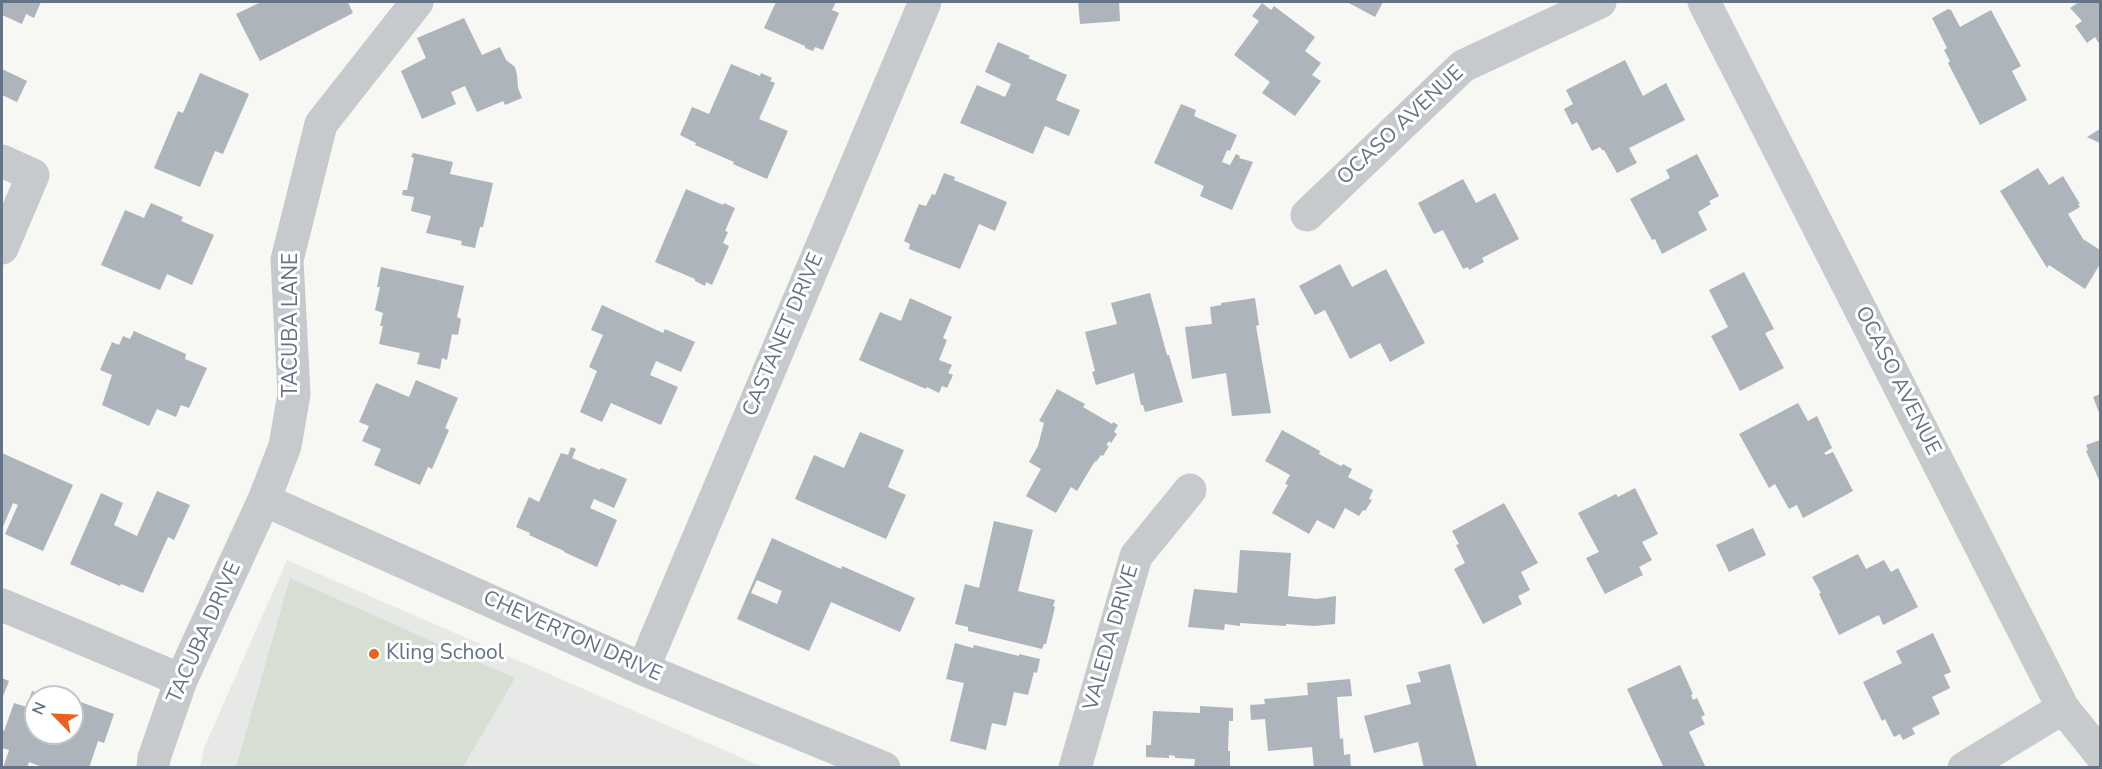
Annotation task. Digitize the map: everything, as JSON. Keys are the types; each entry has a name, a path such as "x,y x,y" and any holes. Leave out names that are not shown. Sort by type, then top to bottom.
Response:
{"street":[{"name":"TACUBA LANE","path":"264,500 285,446 294,394 287,260 321,124 417,2"},
{"name":"CASTANET DRIVE","path":"643,669 925,2"},
{"name":"OCASO AVENUE","path":"1307,215 1463,66 1600,2"},
{"name":"OCASO AVENUE","path":"1704,2 2062,708 2100,754"},
{"path":"2,161 33,175 2,248"},
{"name":"VALEDA DRIVE","path":"1075,768 1136,556 1190,490"},
{"name":"CHEVERTON DRIVE","path":"264,500 643,669 884,768"},
{"name":"TACUBA DRIVE","path":"153,768 154,758 182,680 264,500"},
{"path":"2,605 182,680"},
{"path":"1964,768 2062,708"}],"shaded area":[{"name":"Kling School","path":"287,560 763,767 200,768 204,748"},
{"path":"290,578 515,678 463,767 236,767"}],"building":[{"path":"2,2 41,2 34,18 26,14 22,24 2,15"},
{"path":"261,2 348,2 353,13 260,61 236,14"},
{"path":"776,2 836,2 832,10 839,13 823,50 815,47 813,51 764,28"},
{"path":"1078,2 1119,2 1120,21 1080,24"},
{"path":"1347,2 1383,2 1375,17"},
{"path":"2079,2 2100,2 2100,45 2095,37 2087,43 2075,26 2082,21 2070,8"},
{"path":"1262,3 1271,10 1274,6 1315,37 1305,51 1321,63 1312,75 1321,81 1295,116 1262,93 1270,82 1234,55 1259,21 1252,16"},
{"path":"1948,9 1951,10 1960,27 1991,10 2021,66 2012,71 2027,100 1980,125 1948,63 1950,61 1944,50 1947,48 1932,18"},
{"path":"464,18 482,55 500,47 506,60 515,67 522,98 505,105 503,101 477,112 465,86 451,92 456,104 422,119 401,71 426,58 417,38"},
{"path":"998,42 1067,75 1056,100 1080,110 1069,136 1045,126 1033,154 960,123 977,85 1005,97 1011,84 985,72"},
{"path":"1625,60 1643,96 1666,83 1685,120 1629,148 1637,163 1617,173 1604,150 1600,147 1592,151 1577,122 1572,125 1564,109 1573,104 1566,90"},
{"path":"731,64 760,76 761,73 772,78 770,81 775,83 759,119 788,131 767,179 695,145 696,143 680,135 692,107 709,114"},
{"path":"2,69 27,81 17,102 2,95"},
{"path":"200,73 249,94 223,154 215,151 200,187 154,168 178,111 183,113"},
{"path":"1181,104 1196,110 1194,116 1237,135 1222,162 1230,165 1236,154 1240,156 1239,158 1253,162 1232,210 1200,196 1204,186 1154,163"},
{"path":"2100,129 2100,143 2087,137"},
{"path":"413,153 453,162 450,174 493,183 483,227 480,227 475,248 461,245 462,241 426,233 431,216 411,211 414,197 402,195 403,190 407,190"},
{"path":"1697,154 1719,196 1709,201 1711,204 1698,212 1707,230 1662,254 1630,199 1670,178 1666,170"},
{"path":"2038,168 2049,185 2063,176 2080,204 2078,204 2080,207 2068,214 2083,239 2100,250 2100,264 2085,289 2049,265 2047,268 2000,191"},
{"path":"944,173 955,177 954,180 1007,202 995,231 979,224 960,269 909,249 910,244 904,241 919,204 926,206 932,194 935,195"},
{"path":"1463,179 1476,203 1495,193 1519,239 1482,258 1484,262 1469,270 1468,267 1463,269 1443,230 1434,234 1418,203"},
{"path":"686,189 735,208 725,231 728,232 723,243 729,246 712,285 706,282 705,286 695,279 655,262"},
{"path":"151,203 183,217 181,221 214,235 192,285 167,274 160,290 101,265 125,210 144,218"},
{"path":"1340,264 1352,287 1386,269 1425,343 1390,362 1380,343 1350,359 1325,310 1315,315 1299,286"},
{"path":"381,267 464,286 457,317 461,319 458,335 452,334 447,360 442,358 440,369 417,364 420,353 379,344 383,313 375,310"},
{"path":"1744,272 1774,329 1765,333 1784,368 1740,391 1711,336 1728,327 1709,290"},
{"path":"1150,293 1183,402 1145,412 1141,405 1134,373 1096,385 1092,372 1095,371 1085,332 1117,324 1111,303"},
{"path":"910,298 952,317 943,338 947,340 939,360 952,365 948,373 953,375 947,388 942,386 939,393 859,360 880,312 901,321"},
{"path":"1255,298 1259,325 1256,326 1271,413 1232,416 1226,373 1192,379 1185,327 1212,324 1210,307"},
{"path":"602,305 663,333 665,329 695,342 681,372 656,361 650,375 678,387 661,425 611,403 602,422 580,412 597,371 589,367 603,335 591,330"},
{"path":"134,331 186,354 185,359 207,368 189,408 181,405 176,417 157,409 149,426 102,405 112,375 100,370 112,342 119,345 123,336 130,339"},
{"path":"416,380 458,398 445,428 449,430 432,469 428,467 420,485 374,465 381,449 362,441 369,426 359,422 376,383 409,397"},
{"path":"1057,389 1085,404 1083,407 1112,424 1113,422 1118,425 1114,432 1117,434 1111,443 1109,441 1106,445 1109,446 1103,456 1101,455 1095,461 1077,491 1071,487 1056,513 1026,496 1041,469 1029,462 1038,446 1044,423 1039,421"},
{"path":"2100,394 2100,415 2093,397"},
{"path":"1798,403 1808,421 1817,416 1832,448 1824,453 1826,455 1833,452 1853,491 1803,518 1797,505 1789,509 1775,484 1769,488 1739,434"},
{"path":"1282,430 1320,451 1319,454 1341,466 1343,464 1352,469 1348,477 1373,490 1369,499 1372,500 1365,511 1363,510 1359,516 1345,508 1334,529 1317,520 1309,534 1272,513 1288,485 1285,484 1290,475 1265,461"},
{"path":"860,432 904,450 888,487 906,495 886,539 795,499 814,455 844,468"},
{"path":"2100,440 2100,482 2086,451 2088,450 2086,445"},
{"path":"571,447 576,449 572,458 627,479 614,508 594,499 590,508 617,520 597,567 516,527 529,497 539,502 561,453 568,455"},
{"path":"2,453 73,485 43,551 5,534 18,505 13,503 2,529"},
{"path":"1635,488 1658,534 1642,542 1652,560 1639,567 1643,575 1605,594 1586,558 1599,552 1578,513 1616,494 1618,497"},
{"path":"157,491 190,505 174,540 168,537 143,593 121,584 120,586 70,564 101,493 123,503 114,525 137,536"},
{"path":"1504,503 1538,563 1521,572 1530,590 1518,596 1522,604 1483,624 1454,569 1465,563 1452,531"},
{"path":"994,521 1033,530 1018,591 1055,600 1046,644 1042,649 968,631 968,627 955,624 965,584 979,588"},
{"path":"1753,528 1766,555 1729,572 1716,545"},
{"path":"772,538 841,569 842,566 915,598 900,632 831,602 809,651 737,619","holes":["757,580 782,591 777,604 751,593"]},
{"path":"1240,550 1291,553 1288,596 1317,599 1336,596 1335,624 1314,626 1286,624 1286,626 1240,623 1240,626 1225,624 1224,630 1188,627 1194,589 1237,593"},
{"path":"1858,554 1866,569 1884,560 1891,572 1898,568 1918,607 1883,625 1879,615 1839,635 1812,577"},
{"path":"1933,633 1951,672 1944,675 1950,688 1932,697 1940,714 1912,728 1915,734 1903,740 1900,734 1894,737 1885,719 1882,721 1863,682 1902,663 1896,651"},
{"path":"955,643 1040,659 1028,695 1014,692 1006,726 992,723 986,750 950,741 964,683 946,679"},
{"path":"1450,664 1477,767 1424,768 1418,742 1374,753 1364,716 1411,704 1406,685 1421,682 1418,672"},
{"path":"1680,665 1693,694 1691,695 1693,700 1697,698 1705,715 1701,717 1705,724 1689,732 1706,768 1664,768 1627,689"},
{"path":"2,678 9,681 2,699"},
{"path":"1350,679 1352,696 1337,697 1340,739 1343,738 1344,755 1350,754 1351,768 1314,768 1312,747 1268,751 1265,719 1251,720 1250,705 1265,704 1264,699 1308,695 1307,683"},
{"path":"14,703 24,706 24,745 84,745 84,703 114,714 104,743 98,741 89,768 45,768 29,762 27,768 3,768 9,750 2,748 2,730 4,731"},
{"path":"1200,706 1233,708 1233,721 1229,721 1230,768 1194,768 1195,759 1175,758 1169,755 1169,758 1146,757 1146,745 1151,745 1153,711 1200,713"}],"place":[{"name":"Kling School","path":"374,654"}]}
